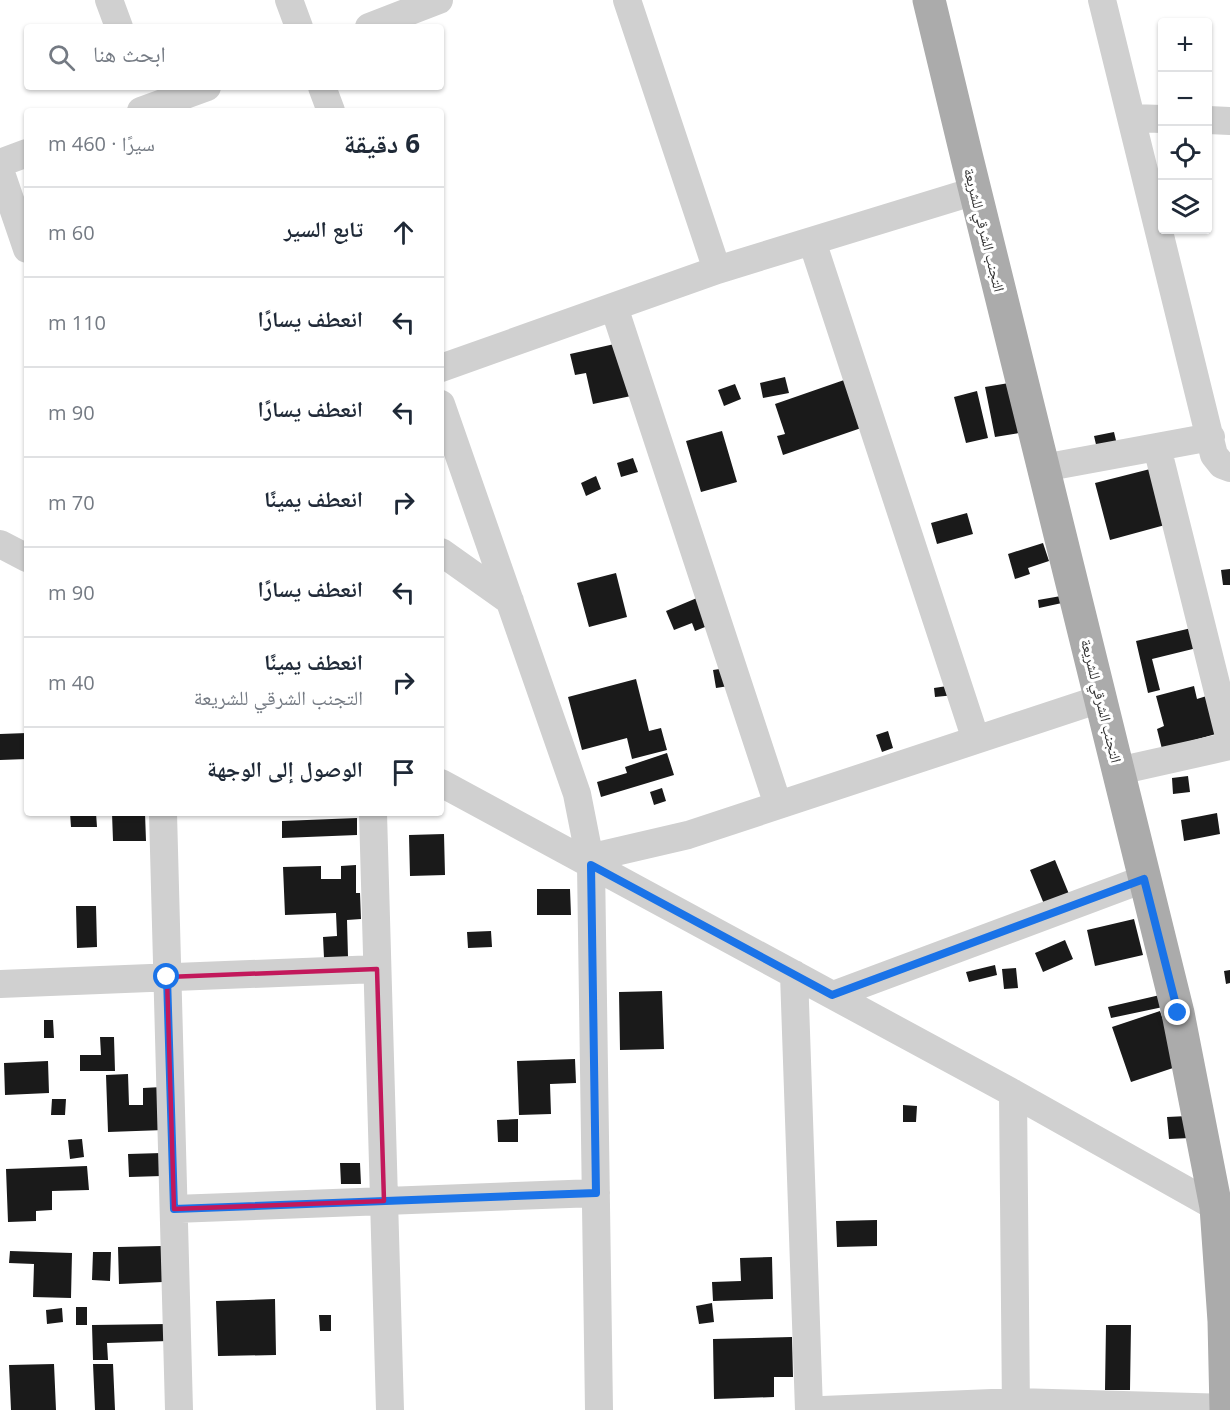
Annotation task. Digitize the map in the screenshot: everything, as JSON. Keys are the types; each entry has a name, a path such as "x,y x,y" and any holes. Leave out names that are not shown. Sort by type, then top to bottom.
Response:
{"main road":[{"name":"التجنب الشرقي للشريعة","path":"930,0 1178,1013 1223,1208 1227,1408"}],"street":[{"path":"109,0 118,24"},
{"path":"289,0 298,24"},
{"path":"377,24 439,0"},
{"path":"627,0 717,270"},
{"path":"1102,0 1214,455 1222,465 1230,468"},
{"path":"146,104 196,90"},
{"path":"323,90 330,108"},
{"path":"1132,118 1158,119"},
{"path":"1212,120 1230,121"},
{"path":"0,164 24,154"},
{"path":"0,170 24,240"},
{"path":"444,367 717,270 975,191"},
{"path":"812,241 976,740"},
{"path":"614,307 778,805"},
{"path":"444,413 577,794 590,861 599,1410"},
{"path":"1043,468 1210,436"},
{"path":"1156,447 1223,684 1230,740"},
{"path":"0,544 24,556"},
{"path":"444,554 510,601"},
{"path":"590,861 688,835 1100,699"},
{"path":"1118,771 1230,746"},
{"path":"444,785 590,861 1223,1208"},
{"path":"163,816 179,1410"},
{"path":"373,816 390,1410"},
{"path":"832,995 1144,879"},
{"path":"0,984 377,969"},
{"path":"794,974 809,1410"},
{"path":"1013,1093 1016,1406"},
{"path":"174,1209 596,1193"},
{"path":"823,1410 1016,1406 1227,1408"}],"highlighted area":[{"path":"377,969 384,1201 174,1209 167,977"}],"building":[{"path":"619,343 631,396 593,404 586,373 575,375 570,354"},
{"path":"785,377 789,393 763,398 760,383"},
{"path":"847,379 864,427 783,455 777,436 785,434 775,404"},
{"path":"1009,383 1019,433 995,437 985,387"},
{"path":"735,384 741,399 724,406 718,390"},
{"path":"977,391 988,438 966,443 954,397"},
{"path":"722,431 737,482 701,492 686,441"},
{"path":"1114,432 1118,449 1098,453 1094,436"},
{"path":"633,458 638,472 621,477 617,463"},
{"path":"1162,466 1176,522 1110,540 1095,483"},
{"path":"596,476 601,489 586,496 581,483"},
{"path":"967,513 973,534 937,544 931,523"},
{"path":"1043,543 1049,561 1028,568 1030,574 1015,579 1008,554"},
{"path":"1230,569 1230,585 1223,585 1221,570"},
{"path":"616,573 627,617 589,627 577,583"},
{"path":"704,595 715,623 695,631 692,623 674,630 666,611"},
{"path":"1061,596 1062,603 1039,608 1038,600"},
{"path":"1200,626 1205,646 1152,659 1160,690 1148,693 1136,641"},
{"path":"733,667 735,685 716,688 713,670"},
{"path":"636,679 649,731 661,728 667,750 632,759 627,738 582,750 568,697"},
{"path":"954,685 955,695 935,697 934,688"},
{"path":"1194,686 1197,699 1213,694 1223,732 1162,749 1157,729 1164,726 1156,696"},
{"path":"888,731 893,748 882,752 876,735"},
{"path":"24,733 24,759 0,760 0,734"},
{"path":"667,753 674,775 601,797 597,782 627,773 625,767"},
{"path":"1188,776 1190,792 1173,794 1172,778"},
{"path":"662,788 666,801 654,805 650,792"},
{"path":"1217,813 1220,834 1184,841 1181,820"},
{"path":"70,816 96,816 97,827 71,827"},
{"path":"112,816 145,816 146,841 113,841"},
{"path":"357,818 357,835 282,838 282,821"},
{"path":"444,834 445,875 410,876 409,835"},
{"path":"1055,860 1069,894 1044,904 1030,870"},
{"path":"356,865 356,893 360,893 361,919 347,920 348,957 324,958 323,937 337,936 336,913 285,915 283,867 321,866 321,879 341,879 341,866"},
{"path":"537,889 570,889 571,915 537,915"},
{"path":"76,906 96,906 97,947 77,948"},
{"path":"1134,919 1143,955 1095,966 1087,930"},
{"path":"491,931 492,947 468,948 467,932"},
{"path":"1065,940 1073,959 1043,972 1035,953"},
{"path":"995,965 997,975 969,982 966,972"},
{"path":"1016,968 1018,988 1004,989 1002,969"},
{"path":"1230,970 1230,983 1226,984 1224,971"},
{"path":"662,991 664,1049 620,1050 619,992"},
{"path":"1160,995 1163,1007 1111,1018 1108,1007"},
{"path":"1160,1011 1179,1066 1131,1082 1112,1027"},
{"path":"44,1020 53,1020 54,1038 44,1038"},
{"path":"100,1037 114,1037 115,1071 80,1071 80,1055 101,1055"},
{"path":"575,1059 576,1083 550,1084 551,1114 519,1115 517,1061"},
{"path":"48,1061 49,1093 5,1095 4,1063"},
{"path":"128,1074 129,1105 143,1105 143,1088 162,1087 164,1130 108,1132 106,1075"},
{"path":"52,1099 66,1099 65,1115 51,1115"},
{"path":"903,1105 917,1106 916,1122 903,1122"},
{"path":"1188,1116 1190,1138 1169,1139 1167,1117"},
{"path":"518,1119 518,1142 498,1142 497,1120"},
{"path":"82,1139 84,1157 70,1159 68,1140"},
{"path":"162,1153 162,1176 129,1177 128,1154"},
{"path":"340,1163 360,1163 361,1184 341,1184"},
{"path":"87,1166 89,1190 52,1191 52,1210 36,1211 36,1221 8,1222 6,1169"},
{"path":"877,1220 877,1246 837,1247 836,1221"},
{"path":"162,1246 163,1282 119,1284 118,1247"},
{"path":"10,1251 72,1253 71,1298 33,1297 34,1264 9,1263"},
{"path":"93,1252 111,1252 110,1281 92,1280"},
{"path":"772,1257 773,1299 713,1301 712,1282 741,1281 740,1258"},
{"path":"275,1299 276,1355 218,1356 216,1301"},
{"path":"712,1303 714,1322 699,1324 696,1306"},
{"path":"76,1307 87,1307 87,1325 76,1325"},
{"path":"62,1308 63,1322 47,1324 46,1310"},
{"path":"319,1315 331,1315 331,1331 320,1331"},
{"path":"168,1324 168,1341 107,1343 108,1360 93,1360 92,1325"},
{"path":"1106,1325 1131,1325 1130,1390 1105,1390"},
{"path":"792,1337 793,1377 774,1377 774,1397 714,1399 713,1339"},
{"path":"54,1364 56,1410 11,1410 9,1365"},
{"path":"93,1364 113,1364 115,1410 95,1410"}],"route":[{"path":"167,977 174,1209 596,1193 591,865 832,995 1144,879 1178,1013"}]}
